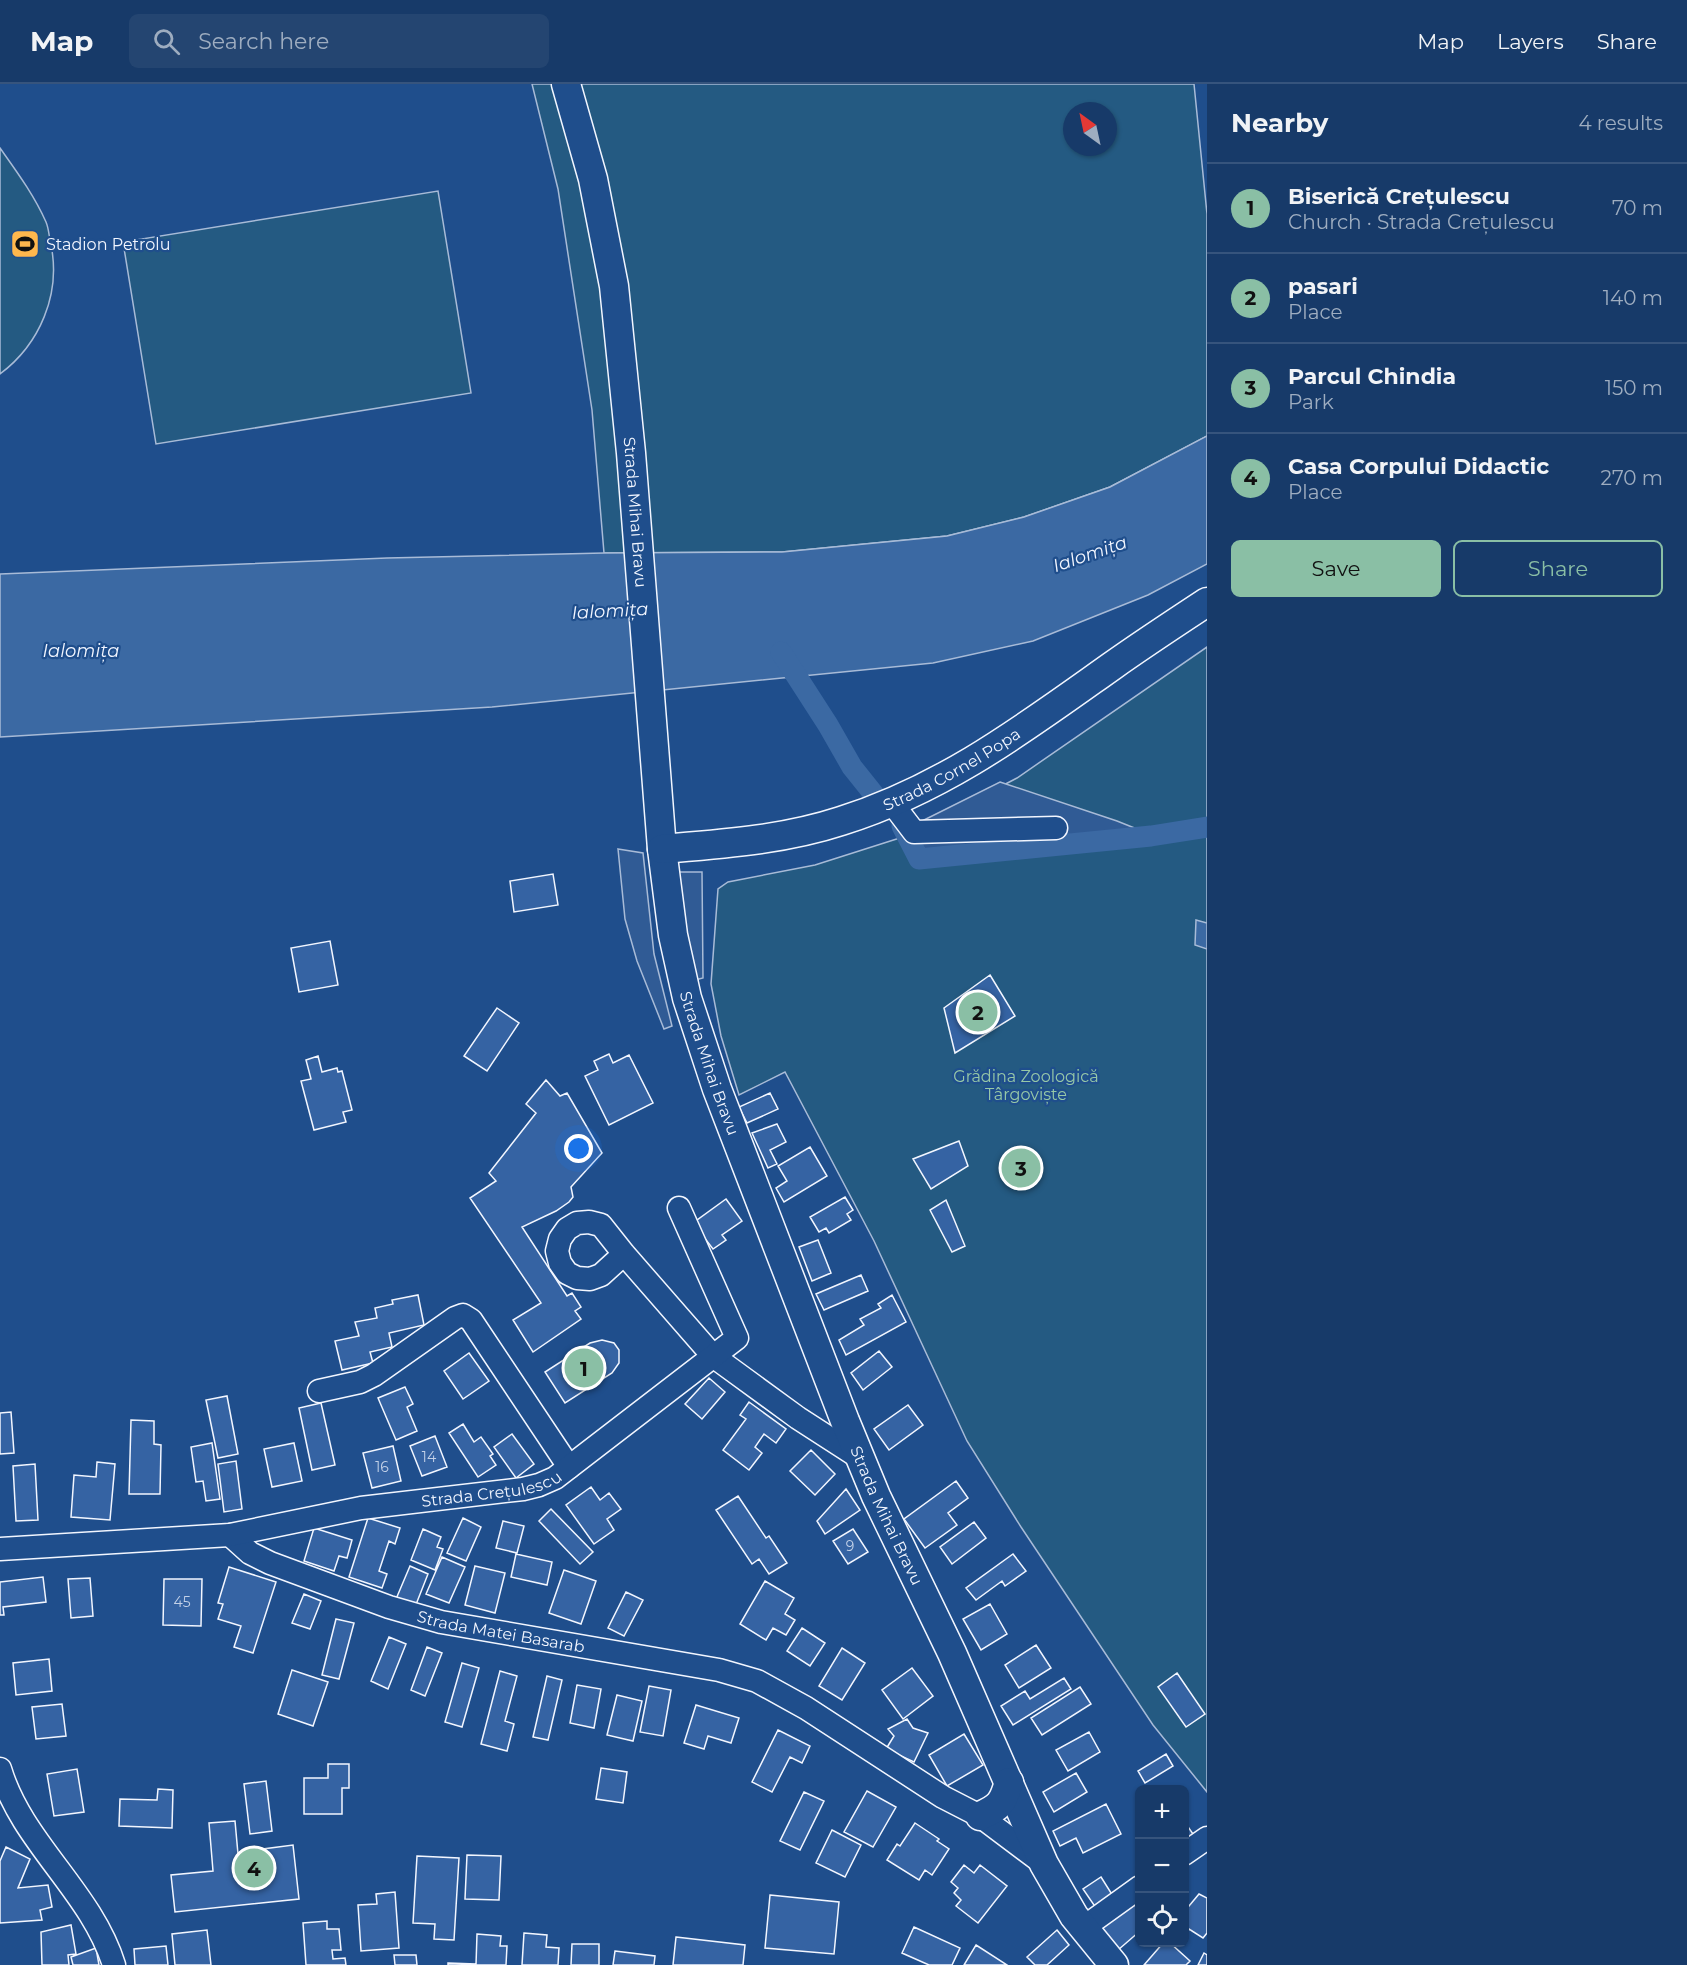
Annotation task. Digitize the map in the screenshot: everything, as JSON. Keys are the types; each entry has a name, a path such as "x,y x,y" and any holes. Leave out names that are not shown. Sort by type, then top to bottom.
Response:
{"main road":[{"name":"Strada Mihai Bravu","path":"566,84 593,179 612,276 631,453 657,803 671,924 687,999 717,1089 876,1496 952,1653 1008,1782 1030,1842 1065,1902 1114,1965"},
{"name":"Strada Cornel Popa","path":"662,849 731,844 788,835 841,821 892,803 948,776 1003,742 1207,602"},
{"path":"657,803 671,829 680,838 697,846 677,870 671,924"},
{"path":"980,1816 994,1810 1001,1803 1008,1782"}],"street":[{"path":"892,803 914,832 1056,828"},
{"name":"Strada Crețulescu","path":"230,1534 361,1508 523,1489 555,1478 737,1338 679,1208"},
{"path":"624,1254 713,1356 798,1418 860,1458"},
{"path":"319,1391 360,1382 374,1375 463,1315 471,1320 569,1467"},
{"path":"0,1549 230,1534"},
{"name":"Strada Matei Basarab","path":"230,1534 250,1553 270,1563 389,1607 441,1622 719,1670 757,1681 806,1708 943,1797 1030,1842"},
{"path":"0,1769 4,1802 22,1819 96,1923 106,1941 114,1965"},
{"path":"1189,1851 1207,1838"},
{"path":"1083,1928 1135,1891"}],"green space":[{"path":"532,84 1194,84 1207,214 1207,436 1110,487 1024,517 947,536 782,552 604,553 592,410 558,189"},
{"name":"Stadion Petrolu","path":"0,148 31,193 48,227 53,282 44,317 36,333 14,362 0,374"},
{"path":"438,191 471,393 156,444 123,242"},
{"name":"Grădina Zoologică Târgoviște","path":"1207,647 1207,1792 1153,1725 1021,1527 967,1441 874,1241 785,1072 739,1095 721,1036 711,984 718,889 728,882 815,865 906,836 1017,778"}],"shaded area":[{"path":"1000,782 1142,831 1003,848 922,850 918,823"},
{"path":"618,849 643,853 654,954 672,1026 664,1029 637,961 625,919"},
{"path":"677,872 702,872 703,978 695,980"}],"water":[{"name":"Ialomița","path":"1207,436 1207,564 1148,595 1033,641 933,663 492,707 0,737 0,574 387,558 782,552 947,536 1024,517 1110,487"},
{"path":"1196,920 1207,923 1207,949 1195,945"}],"building":[{"path":"553,874 558,905 514,912 510,881"},
{"path":"330,941 338,985 299,992 291,948"},
{"path":"990,975 1015,1016 955,1053 944,1008"},
{"path":"497,1008 519,1023 487,1071 464,1056"},
{"path":"609,1054 613,1063 629,1055 653,1103 609,1125 585,1076 598,1070 594,1061"},
{"path":"318,1056 322,1072 337,1068 338,1072 342,1071 352,1110 343,1112 346,1122 314,1130 301,1081 311,1079 306,1060"},
{"path":"546,1080 560,1096 567,1093 602,1153 571,1187 573,1197 569,1202 556,1211 522,1227 567,1296 572,1293 581,1307 575,1311 581,1319 533,1352 513,1320 541,1303 470,1198 496,1181 489,1173 536,1113 526,1104"},
{"path":"770,1093 778,1109 747,1123 739,1107"},
{"path":"777,1124 786,1142 770,1150 777,1164 768,1168 752,1133"},
{"path":"959,1141 968,1166 931,1189 913,1159"},
{"path":"810,1147 827,1176 784,1202 776,1188 787,1181 778,1166"},
{"path":"845,1197 853,1210 847,1214 851,1220 829,1233 826,1228 819,1232 810,1217"},
{"path":"726,1199 742,1221 722,1235 726,1240 713,1249 693,1223"},
{"path":"946,1200 965,1246 952,1252 930,1210"},
{"path":"818,1240 831,1273 812,1281 799,1247"},
{"path":"861,1275 868,1291 824,1310 816,1294"},
{"path":"418,1295 424,1325 389,1333 392,1347 370,1352 373,1363 342,1370 335,1341 359,1336 355,1322 377,1318 375,1308 393,1304 392,1300"},
{"path":"892,1295 906,1322 846,1355 839,1340 864,1325 860,1319 881,1308 878,1304"},
{"path":"602,1340 614,1343 619,1350 619,1363 612,1373 565,1403 545,1372 590,1343"},
{"path":"879,1351 892,1367 863,1390 851,1373"},
{"path":"469,1353 489,1381 463,1399 444,1371"},
{"path":"709,1378 725,1392 702,1419 685,1404"},
{"path":"405,1387 413,1404 407,1407 417,1431 396,1440 378,1398"},
{"path":"227,1396 238,1454 218,1458 206,1400"},
{"path":"749,1402 786,1429 776,1443 764,1434 755,1447 762,1453 749,1470 723,1450 746,1419 740,1415"},
{"path":"321,1403 335,1465 312,1470 299,1408"},
{"path":"908,1405 923,1425 889,1450 874,1429"},
{"path":"11,1412 14,1453 0,1454 0,1413"},
{"path":"131,1420 154,1421 154,1444 161,1445 160,1494 129,1494"},
{"path":"463,1424 474,1442 481,1437 493,1454 490,1456 496,1465 478,1477 449,1433"},
{"path":"512,1434 534,1464 516,1478 494,1447"},
{"path":"435,1436 447,1467 422,1476 410,1446"},
{"path":"212,1443 220,1499 206,1501 203,1481 196,1482 191,1447"},
{"path":"294,1443 302,1481 272,1487 264,1449"},
{"path":"393,1446 401,1481 372,1488 363,1453"},
{"path":"811,1450 835,1474 815,1495 790,1471"},
{"path":"236,1461 242,1509 224,1512 218,1464"},
{"path":"97,1462 115,1464 110,1520 71,1517 74,1475 96,1477"},
{"path":"35,1464 38,1520 16,1521 13,1466"},
{"path":"956,1481 968,1498 948,1513 957,1525 925,1548 904,1519"},
{"path":"591,1487 600,1500 609,1493 621,1509 607,1519 614,1530 594,1544 566,1505"},
{"path":"846,1489 860,1510 825,1534 817,1521"},
{"path":"738,1496 766,1538 769,1536 787,1563 769,1574 759,1559 752,1564 716,1510"},
{"path":"551,1509 593,1552 580,1564 539,1521"},
{"path":"368,1518 400,1528 395,1544 389,1541 379,1571 387,1574 382,1588 349,1577"},
{"path":"463,1518 481,1527 466,1561 447,1553"},
{"path":"503,1521 524,1526 517,1553 496,1548"},
{"path":"974,1522 986,1538 952,1564 940,1547"},
{"path":"314,1528 352,1540 347,1558 339,1556 334,1571 304,1561"},
{"path":"423,1529 441,1537 437,1547 443,1549 435,1570 411,1560"},
{"path":"853,1529 868,1552 848,1564 833,1541"},
{"path":"516,1554 552,1562 547,1585 511,1577"},
{"path":"1013,1554 1026,1571 1005,1586 1002,1581 976,1600 966,1588"},
{"path":"442,1557 465,1567 449,1603 426,1594"},
{"path":"410,1566 428,1574 415,1607 396,1599"},
{"path":"475,1566 505,1573 495,1613 465,1605"},
{"path":"229,1567 276,1582 253,1653 234,1647 241,1626 218,1619 223,1604 218,1603"},
{"path":"564,1570 596,1581 581,1624 549,1613"},
{"path":"43,1577 46,1602 3,1607 4,1615 0,1615 0,1582"},
{"path":"90,1578 93,1616 71,1618 68,1579"},
{"path":"164,1579 202,1579 201,1626 163,1625"},
{"path":"765,1581 794,1598 785,1614 795,1620 786,1635 773,1628 766,1640 740,1624"},
{"path":"626,1592 643,1600 624,1636 608,1628"},
{"path":"304,1594 321,1601 310,1629 292,1623"},
{"path":"990,1604 1007,1634 981,1650 963,1619"},
{"path":"336,1619 354,1623 339,1679 322,1675"},
{"path":"802,1628 825,1643 810,1666 787,1651"},
{"path":"389,1637 406,1644 388,1689 371,1681"},
{"path":"1036,1645 1051,1668 1019,1688 1005,1665"},
{"path":"427,1647 442,1653 425,1696 411,1690"},
{"path":"842,1648 865,1663 842,1700 819,1686"},
{"path":"49,1659 52,1691 16,1695 13,1663"},
{"path":"462,1663 479,1668 462,1727 445,1722"},
{"path":"912,1668 933,1696 903,1719 882,1690"},
{"path":"292,1670 328,1682 313,1726 278,1714"},
{"path":"500,1671 517,1676 505,1721 514,1724 507,1751 481,1744"},
{"path":"1177,1673 1205,1714 1186,1727 1158,1687"},
{"path":"547,1676 562,1680 548,1740 533,1737"},
{"path":"1064,1678 1071,1689 1013,1725 1001,1706 1025,1691 1030,1699"},
{"path":"577,1685 601,1689 594,1728 570,1723"},
{"path":"649,1686 671,1690 663,1736 640,1732"},
{"path":"1080,1687 1091,1704 1042,1735 1031,1718"},
{"path":"617,1695 642,1701 633,1741 607,1735"},
{"path":"62,1704 66,1736 36,1739 32,1707"},
{"path":"696,1705 739,1718 731,1743 708,1736 704,1749 684,1743"},
{"path":"907,1719 913,1728 928,1733 914,1762 886,1749 894,1736 888,1729"},
{"path":"778,1730 810,1746 802,1763 790,1757 772,1792 752,1782"},
{"path":"1089,1732 1100,1752 1068,1771 1056,1750"},
{"path":"964,1734 983,1765 947,1786 929,1755"},
{"path":"1166,1754 1173,1766 1145,1783 1138,1771"},
{"path":"328,1764 349,1764 349,1788 342,1788 342,1814 304,1814 304,1778 328,1778"},
{"path":"601,1768 627,1772 623,1803 596,1799"},
{"path":"77,1769 84,1812 54,1816 47,1774"},
{"path":"1076,1773 1087,1792 1054,1812 1043,1792"},
{"path":"266,1781 272,1831 250,1834 244,1784"},
{"path":"158,1789 173,1790 172,1828 119,1826 120,1799 157,1800"},
{"path":"867,1791 896,1807 873,1847 844,1832"},
{"path":"804,1792 824,1801 800,1850 780,1841"},
{"path":"1106,1804 1121,1834 1083,1853 1076,1838 1060,1846 1053,1831"},
{"path":"235,1821 239,1865 264,1862 263,1849 293,1845 299,1899 175,1912 171,1875 213,1871 209,1823"},
{"path":"915,1823 939,1839 937,1841 949,1849 932,1875 925,1870 919,1880 887,1860 897,1844 900,1846"},
{"path":"832,1830 861,1845 845,1877 816,1863"},
{"path":"6,1847 30,1859 18,1888 48,1885 52,1907 40,1910 42,1920 0,1923 0,1861"},
{"path":"467,1855 501,1856 499,1900 465,1899"},
{"path":"417,1856 459,1858 454,1940 434,1939 435,1924 413,1923"},
{"path":"964,1865 974,1873 980,1865 1007,1886 978,1923 956,1906 961,1900 954,1893 958,1888 951,1882"},
{"path":"1101,1877 1113,1896 1096,1908 1083,1889"},
{"path":"395,1892 399,1948 361,1951 358,1905 377,1904 376,1894"},
{"path":"1199,1894 1207,1898 1207,1933 1203,1938 1189,1929 1189,1906"},
{"path":"770,1895 839,1902 834,1954 765,1948"},
{"path":"1132,1902 1135,1905 1135,1935 1118,1950 1100,1929"},
{"path":"327,1921 327,1929 339,1929 341,1950 332,1950 333,1959 345,1958 346,1965 306,1965 303,1923"},
{"path":"71,1925 76,1954 68,1955 69,1965 42,1965 41,1932"},
{"path":"914,1927 960,1948 952,1965 929,1965 902,1953"},
{"path":"207,1930 211,1965 175,1965 172,1934"},
{"path":"1057,1930 1069,1945 1047,1965 1035,1965 1027,1957"},
{"path":"524,1933 547,1935 546,1947 559,1948 558,1965 522,1965"},
{"path":"477,1934 501,1936 500,1946 507,1946 506,1965 476,1965"},
{"path":"676,1937 745,1945 743,1965 673,1965"},
{"path":"572,1944 599,1944 599,1965 571,1965"},
{"path":"976,1945 1007,1965 964,1965"},
{"path":"166,1946 168,1965 135,1965 134,1949"},
{"path":"1160,1947 1175,1947 1190,1961 1186,1965 1144,1965"},
{"path":"96,1948 99,1965 73,1965 71,1957"},
{"path":"615,1951 655,1956 654,1965 613,1965"},
{"path":"1204,1953 1207,1955 1207,1965 1198,1965"},
{"path":"394,1955 416,1955 417,1965 395,1965"},
{"path":"448,1963 476,1964 476,1965 448,1965"}],"waterway":[{"path":"781,652 852,767 876,797"},
{"path":"902,826 919,859 1151,836 1207,827"}],"place":[{"name":"Stadion Petrolu","path":"25,244"},
{"name":"pasari","path":"978,1012"},
{"name":"Parcul Chindia","path":"1021,1168"},
{"name":"Biserică Crețulescu","path":"584,1368"},
{"name":"Casa Corpului Didactic","path":"254,1868"}]}
